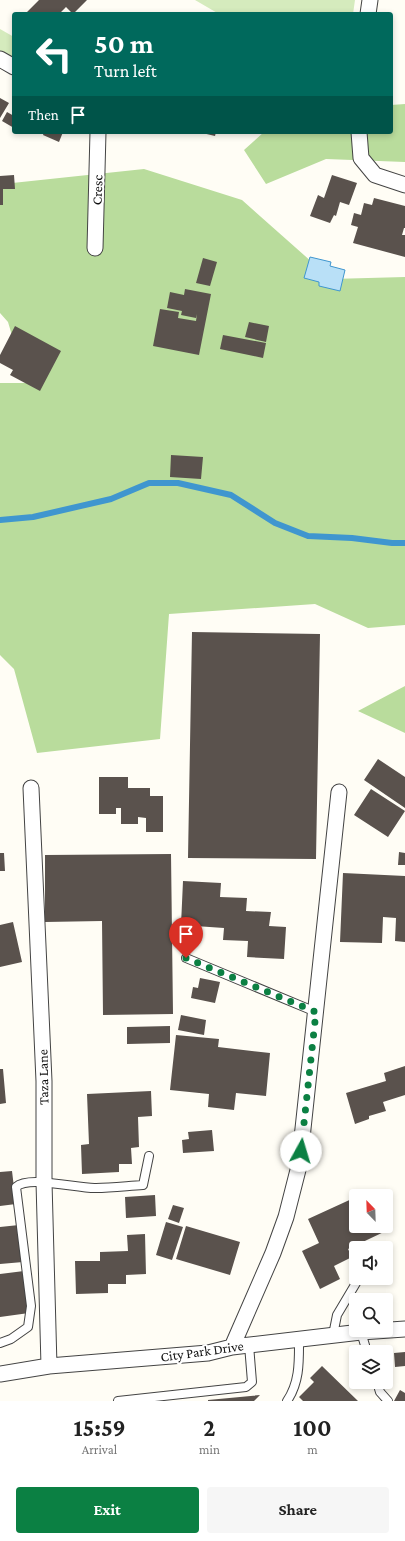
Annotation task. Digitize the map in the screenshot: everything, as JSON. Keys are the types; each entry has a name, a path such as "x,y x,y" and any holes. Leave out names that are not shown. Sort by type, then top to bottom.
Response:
{"street":[{"path":"368,12 370,0"},
{"path":"0,59 12,66"},
{"name":"Cresc","path":"95,248 98,134"},
{"path":"358,134 361,158 375,175 405,185"},
{"name":"Taza Lane","path":"31,788 44,1081 44,1182 50,1366"},
{"path":"232,1347 273,1254 286,1217 299,1166 339,792"},
{"name":"City Park Drive","path":"393,1330 405,1329"},
{"name":"City Park Drive","path":"0,1374 50,1366 208,1353 232,1347 349,1333"}],"lane":[{"path":"186,958 316,1012"},
{"path":"0,1343 11,1339 28,1327 31,1306 16,1187 20,1184 44,1182 94,1188 142,1185 149,1156"},
{"path":"333,1335 337,1315 355,1285"},
{"path":"287,1401 293,1391 299,1374 299,1339"},
{"path":"118,1401 246,1387 252,1382 249,1345"},
{"path":"379,1389 388,1401"}],"green space":[{"path":"195,0 355,0 353,12 216,12"},
{"path":"0,29 12,36 12,66 0,67"},
{"path":"405,104 405,162 326,159 266,184 244,150 262,134 393,134 393,105"},
{"path":"144,169 242,200 331,279 405,277 405,625 368,628 315,604 169,614 160,739 37,753 14,669 0,655 0,383 26,383 8,322 0,313 0,186 3,184"},
{"path":"405,686 405,733 358,711"}],"water":[{"path":"310,257 331,262 330,266 345,270 340,291 319,286 319,282 304,278"}],"building":[{"path":"39,0 87,0 75,12 71,12 66,7 61,12 27,12"},
{"path":"0,98 9,103 0,118"},
{"path":"7,112 12,115 12,127 2,121"},
{"path":"43,134 62,134 59,142"},
{"path":"14,175 15,189 3,189 3,205 0,205 0,176"},
{"path":"332,175 357,183 349,205 340,202 336,216 334,215 330,223 310,216 318,195 324,198"},
{"path":"374,198 405,206 405,228 402,235 405,235 405,257 353,243 358,227 351,225 354,213 361,215 364,203 372,205"},
{"path":"203,258 217,262 210,286 196,283"},
{"path":"185,289 211,294 199,355 153,346 160,309 179,312 178,318 196,321 197,314 196,318 181,315 182,311 167,308 170,292 184,295"},
{"path":"249,322 269,326 266,342 245,337"},
{"path":"15,326 61,351 40,391 10,375 13,370 0,363 0,355"},
{"path":"223,335 266,343 263,358 220,349"},
{"path":"171,455 203,457 201,479 170,477"},
{"path":"192,632 320,634 316,859 188,858"},
{"path":"378,759 405,777 405,808 364,780"},
{"path":"99,777 128,777 128,788 150,788 150,796 163,796 163,832 146,832 146,818 138,817 138,824 121,824 121,808 116,808 116,814 99,814"},
{"path":"371,789 405,811 388,837 354,815"},
{"path":"399,852 405,853 405,865 398,865"},
{"path":"0,853 4,853 5,871 0,871"},
{"path":"171,854 173,1014 103,1015 102,921 45,922 45,855"},
{"path":"343,873 405,876 405,942 395,941 396,918 383,917 382,943 340,942"},
{"path":"183,881 221,883 220,897 247,898 246,911 271,912 269,926 286,927 284,959 247,957 248,941 223,940 224,928 181,925"},
{"path":"13,922 22,962 0,967 0,925"},
{"path":"200,978 220,982 215,1003 191,998 193,987 198,988"},
{"path":"181,1015 206,1020 204,1035 178,1030"},
{"path":"170,1026 170,1043 127,1044 127,1027"},
{"path":"176,1035 219,1039 218,1047 270,1053 266,1096 236,1093 234,1110 208,1107 209,1094 170,1090"},
{"path":"405,1066 405,1095 383,1102 386,1111 369,1116 369,1119 355,1124 346,1093 386,1081 384,1073"},
{"path":"0,1069 3,1069 6,1103 0,1104"},
{"path":"151,1091 152,1116 138,1117 139,1147 131,1148 132,1164 119,1164 119,1172 82,1174 81,1145 89,1144 87,1094"},
{"path":"212,1130 214,1151 183,1153 182,1140 189,1139 188,1132"},
{"path":"12,1171 16,1204 0,1206 0,1172"},
{"path":"155,1195 156,1216 126,1218 125,1197"},
{"path":"349,1200 349,1233 382,1233 365,1241 349,1241 349,1258 334,1266 340,1279 320,1289 302,1251 319,1243 308,1219"},
{"path":"173,1205 184,1208 179,1223 168,1219"},
{"path":"166,1222 183,1227 172,1260 156,1255"},
{"path":"19,1225 23,1262 0,1264 0,1227"},
{"path":"186,1226 240,1242 230,1275 176,1259"},
{"path":"145,1234 146,1274 126,1275 126,1284 108,1284 108,1293 76,1294 75,1261 100,1261 100,1252 128,1251 127,1235"},
{"path":"24,1271 29,1313 0,1317 0,1274"},
{"path":"405,1352 405,1366 395,1367 394,1353"},
{"path":"322,1366 358,1401 303,1401 299,1397 314,1382 310,1378"},
{"path":"400,1390 405,1393 405,1401 394,1401"},
{"path":"260,1395 254,1401 208,1401 208,1400"}],"waterway":[{"path":"0,520 33,517 111,499 149,483 178,483 231,495 275,523 308,536 405,543"}],"route":[{"path":"186,958 316,1012 301,1151"}]}
